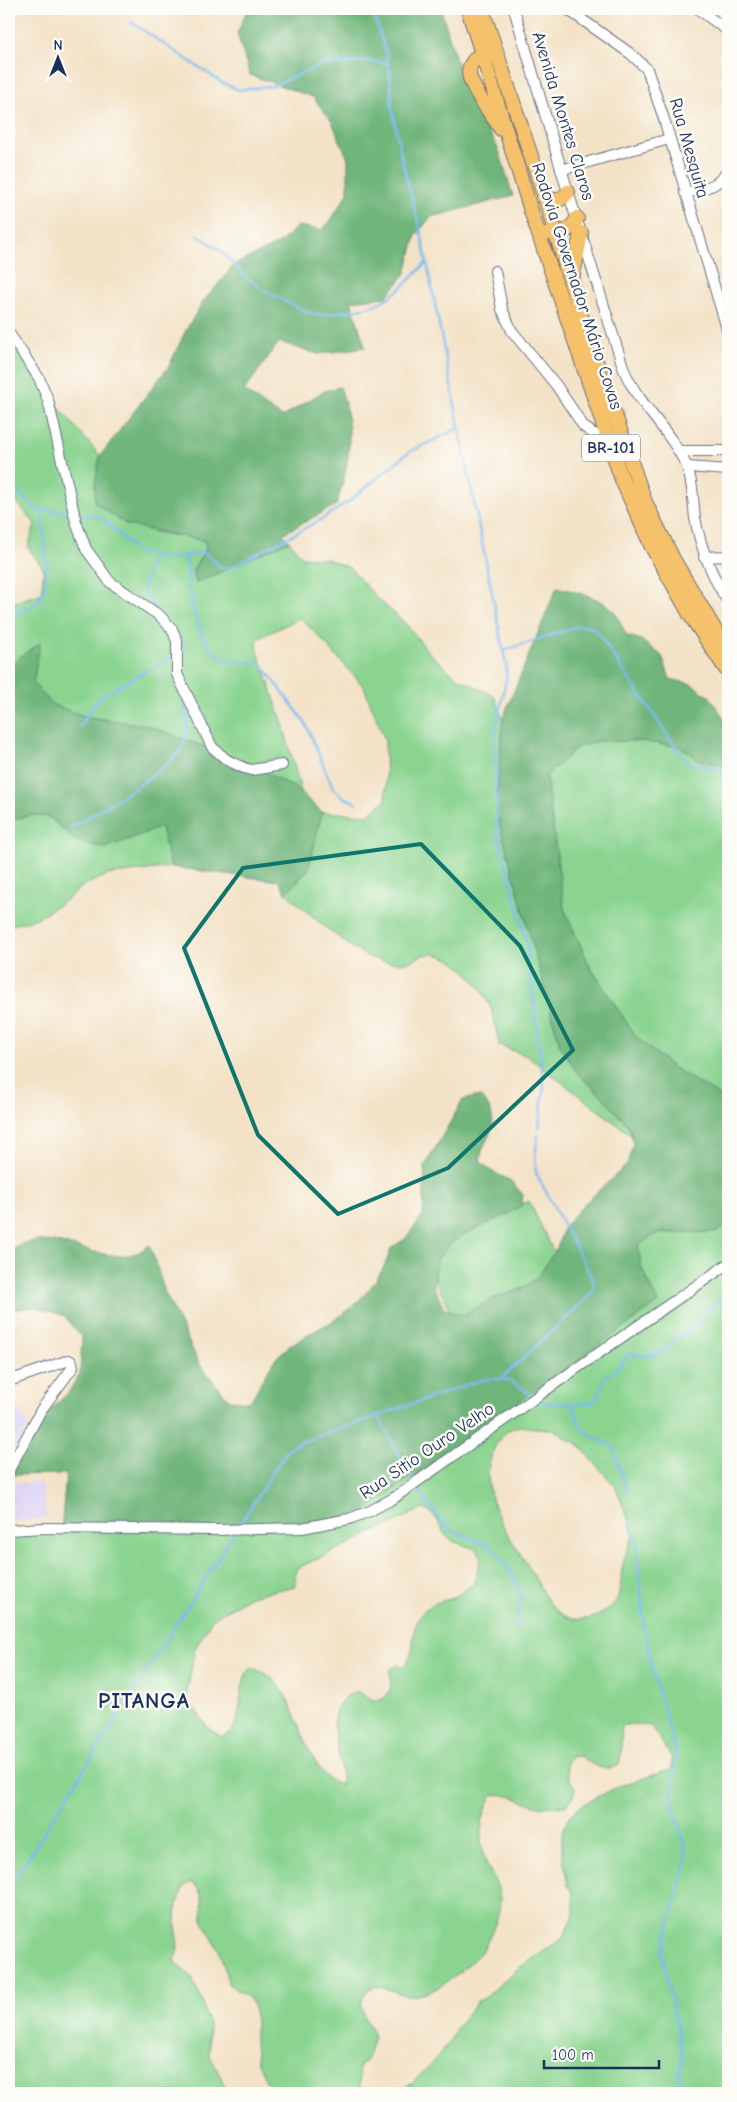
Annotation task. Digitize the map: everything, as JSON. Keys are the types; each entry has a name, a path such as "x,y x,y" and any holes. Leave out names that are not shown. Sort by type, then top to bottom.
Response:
{"main road":[{"name":"Rodovia Governador Mário Covas","path":"468,9 532,214 626,489 648,539 691,616 728,672"},
{"name":"Rodovia Governador Mário Covas","path":"482,9 545,198 585,329 645,502 673,560 728,652"},
{"path":"512,147 470,78 469,70 471,65 483,54 488,54 494,59 520,122"},
{"path":"545,198 556,201 562,200 568,192"},
{"path":"532,214 546,232 556,234 571,228 577,218"},
{"path":"571,283 581,233"}],"street":[{"name":"Avenida Montes Claros","path":"514,9 561,170 629,383 678,450 688,467"},
{"name":"Rua Mesquita","path":"567,9 632,54 647,69 721,304 728,332"},
{"path":"698,9 728,31"},
{"path":"561,170 669,139"},
{"path":"685,193 719,183 728,170"},
{"path":"495,271 502,309 512,332 556,385 584,427 594,434 607,437"},
{"path":"721,304 728,294"},
{"path":"9,333 39,378 48,400 76,522 86,549 110,582 160,616 172,629 177,641 177,674 212,747 227,760 244,768 252,770 282,765"},
{"path":"678,450 728,451"},
{"path":"728,470 688,467 704,557 728,602"},
{"path":"704,557 728,556"},
{"name":"Rua Sitio Ouro Velho","path":"9,1530 45,1528 281,1530 324,1525 370,1512 394,1498 728,1264"},
{"path":"9,1381 68,1360 72,1362 73,1367 41,1410 9,1470"}],"highlighted area":[{"path":"421,844 520,946 573,1050 448,1168 338,1214 258,1135 184,948 243,868"}],"shaded area":[{"path":"9,1398 29,1424 9,1463"},
{"path":"41,1482 46,1518 9,1522 9,1490 13,1483"}],"green space":[{"path":"248,9 441,9 460,74 499,151 513,196 431,217 416,235 406,273 386,297 351,301 365,347 318,354 279,342 244,391 282,417 324,391 340,387 348,418 349,446 345,475 336,505 283,534 289,541 196,583 193,570 206,549 205,541 127,525 95,503 95,484 100,456 169,366 186,330 203,302 234,265 280,243 298,226 322,230 331,220 348,193 348,159 332,122 313,97 250,75 237,33"},
{"path":"9,339 41,386 100,456 95,484 129,516 148,530 205,541 206,549 193,570 196,583 289,541 302,557 327,559 350,568 377,598 407,625 431,655 457,677 494,696 503,718 496,811 560,1045 578,1074 601,1095 630,1128 631,1135 527,1056 499,1045 488,1001 474,980 456,963 434,954 419,956 405,963 383,961 365,955 342,940 286,893 308,870 322,812 367,815 386,800 385,740 364,687 316,633 300,618 257,639 258,652 283,724 302,795 295,788 248,763 146,725 87,717 53,705 33,683 35,670 20,657 9,668 9,604 42,593 43,568 28,547 35,524 9,493"},
{"path":"557,587 591,597 610,607 618,617 626,635 641,640 662,656 670,679 691,684 710,697 728,725 728,766 700,760 681,747 641,741 597,741 576,748 546,776 564,909 590,967 636,1037 674,1068 728,1101 728,1224 717,1232 658,1233 638,1245 641,1267 658,1303 364,1511 296,1528 61,1531 66,1474 9,1475 9,1466 39,1421 68,1393 80,1373 82,1338 65,1316 36,1307 9,1310 9,1253 22,1244 37,1241 52,1242 118,1256 140,1252 150,1245 165,1293 200,1365 229,1400 250,1402 274,1361 284,1350 333,1321 361,1299 382,1270 391,1248 405,1239 423,1216 425,1166 463,1100 480,1096 491,1112 492,1127 480,1161 491,1171 511,1181 523,1195 521,1206 463,1235 447,1247 437,1260 434,1287 444,1309 462,1315 497,1297 519,1290 537,1278 557,1248 564,1227 583,1205 627,1165 633,1145 630,1128 601,1095 578,1074 560,1045 496,811 503,718"},
{"path":"40,643 33,683 53,705 87,717 146,725 248,763 295,788 322,812 308,870 286,893 279,881 171,867 161,827 105,848 77,842 49,817 32,815 9,820 9,668 20,657"},
{"path":"597,741 641,741 681,747 700,760 728,766 728,1101 674,1068 636,1037 590,967 564,909 546,776 576,748"},
{"path":"32,815 49,817 77,842 105,848 161,827 171,867 108,875 84,885 66,900 37,918 9,926 9,820"},
{"path":"529,1201 562,1269 454,1320 422,1252"},
{"path":"728,1224 728,2093 282,2093 266,2081 258,2063 253,2004 245,1995 229,1985 220,1952 203,1922 202,1896 197,1887 191,1882 184,1886 177,1903 178,1949 175,1959 177,1965 191,1976 202,2001 209,2026 209,2054 229,2093 9,2093 9,1534 18,1532 223,1528 652,1288 641,1267 638,1245 658,1233 717,1232","holes":["520,1426 554,1430 577,1443 615,1486 634,1534 623,1565 618,1597 612,1606 601,1614 589,1618 575,1619 569,1618 557,1611 544,1594 497,1513 491,1498 489,1483 489,1467 493,1451 504,1434","422,1509 433,1515 443,1532 451,1540 478,1550 481,1557 473,1584 453,1598 431,1605 420,1616 415,1628 411,1654 408,1660 404,1666 396,1666 389,1670 391,1681 389,1692 386,1696 382,1699 371,1699 357,1691 344,1699 336,1709 334,1721 340,1761 340,1785 329,1779 320,1768 304,1739 284,1694 277,1683 268,1675 251,1667 243,1685 235,1724 230,1732 222,1737 208,1728 189,1701 187,1692 195,1649 212,1619 251,1596 295,1586 296,1569","631,1724 651,1726 671,1756 672,1769 619,1786 586,1803 569,1816 562,1833 562,1852 568,1886 573,1893 574,1913 563,1938 515,1971 486,1997 477,2002 456,2028 448,2045 413,2083 387,2092 367,2091 360,2087 359,2067 368,2057 374,2036 362,2006 363,1997 369,1989 381,1987 408,1996 424,1994 450,1980 482,1951 486,1944 496,1921 500,1904 499,1891 487,1865 481,1838 485,1811 493,1795 505,1795 542,1807 566,1806 573,1797 575,1789 567,1769 570,1757 580,1756 594,1765 603,1768 619,1765 622,1726"]}],"waterway":[{"path":"372,9 386,53 390,75 392,108 403,165 421,233 506,664 507,674 495,735 497,832 526,938 544,1086 539,1128"},
{"path":"131,22 221,82 239,90 272,86 321,65 373,61 388,64"},
{"path":"196,234 221,251 245,276 259,287"},
{"path":"265,290 295,307 314,314 324,315 370,306 380,302 397,291 426,263"},
{"path":"77,514 101,517 138,552 161,558 174,558 203,552 222,568 230,568 322,519 348,502 409,452 459,428"},
{"path":"9,486 36,509 72,513"},
{"path":"9,614 25,610 34,605 44,587 46,560 42,510"},
{"path":"186,555 191,599 200,630 207,643 217,654 229,661 255,662 262,665 305,722 333,788 343,797 357,803"},
{"path":"153,556 143,589 144,594 156,608"},
{"path":"503,651 578,626 587,626 595,629 684,759 690,764 728,770"},
{"path":"180,637 184,646 181,651"},
{"path":"80,727 93,705 103,695 174,656"},
{"path":"69,829 131,791 176,756 183,746 186,735 185,701"},
{"path":"502,1378 592,1294 594,1287 593,1280 536,1173 535,1156 538,1135"},
{"path":"539,1400 551,1404 592,1403 600,1394 605,1376 617,1370 628,1354 649,1356 669,1347 677,1338 697,1326 713,1304 722,1299 728,1299"},
{"path":"238,1527 287,1451 296,1444 481,1380 508,1380 532,1396"},
{"path":"572,1404 582,1430 613,1447 626,1489"},
{"path":"378,1415 413,1480"},
{"path":"416,1486 448,1529 488,1545 498,1554 514,1577 521,1598 516,1630"},
{"path":"630,1523 637,1544 643,1620 651,1665 676,1754 671,1799 685,1844 686,1862 662,1953 682,2052 678,2093"},
{"path":"9,1888 234,1533"}],"district":[{"name":"PITANGA","path":"144,1701"}]}
